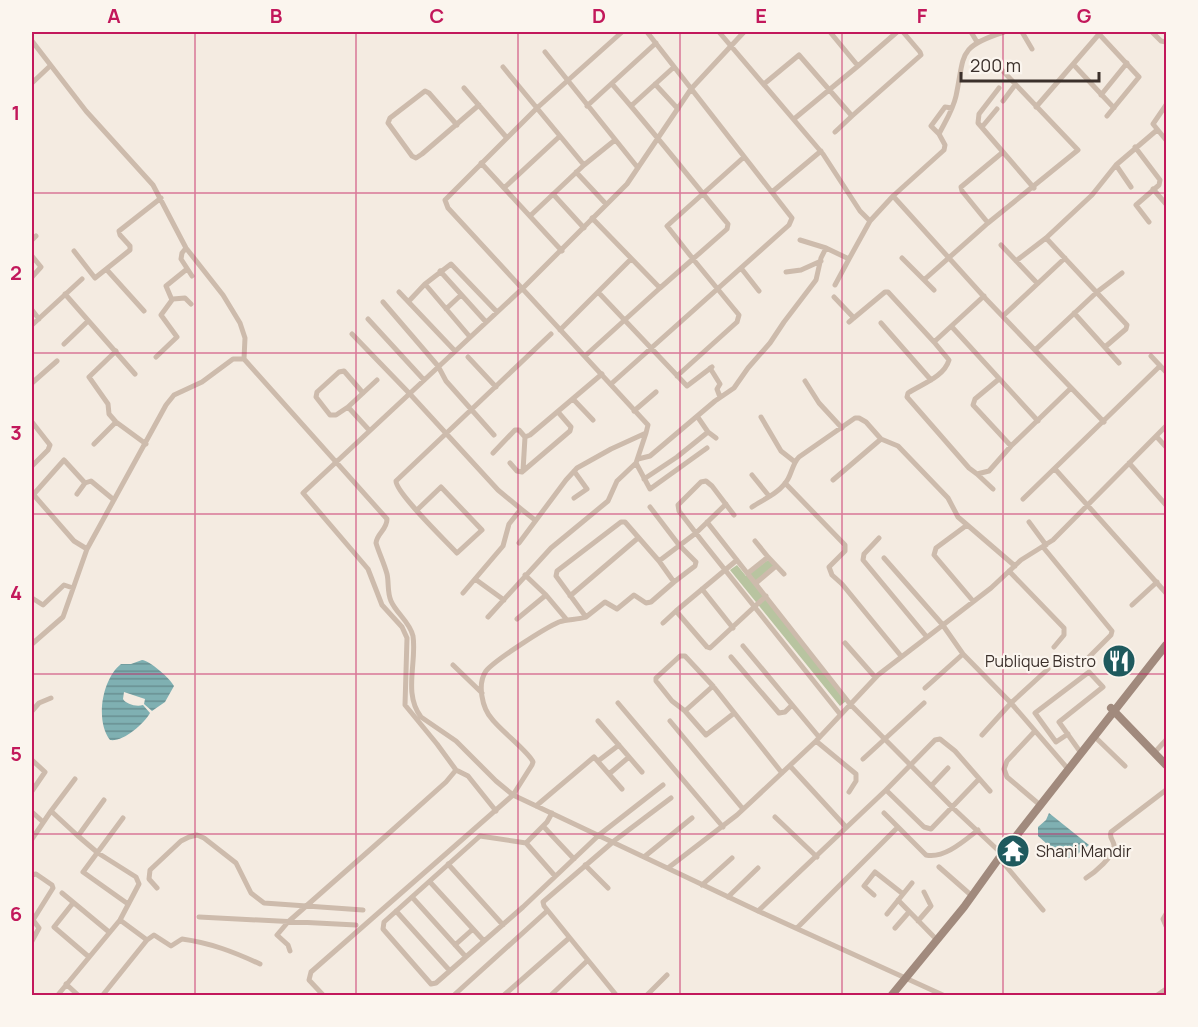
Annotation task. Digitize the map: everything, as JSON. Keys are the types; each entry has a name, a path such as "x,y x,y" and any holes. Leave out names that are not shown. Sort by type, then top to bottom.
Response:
{"street":[{"path":"622,32 537,108 444,200 445,204 522,289 648,425 637,461 650,489 707,448"},
{"path":"610,384 791,221 790,214 647,32"},
{"path":"719,32 820,151 860,211 870,221"},
{"path":"496,811 468,776 456,770 405,705 405,631 382,605 368,569 303,493 562,251 627,184 691,89 744,32"},
{"path":"830,32 858,66"},
{"path":"794,119 897,32"},
{"path":"835,132 921,56 903,32"},
{"path":"971,32 977,42"},
{"path":"939,134 952,108 961,61 977,42 1004,32"},
{"path":"1022,32 1032,49"},
{"path":"1152,32 1161,41 1167,42"},
{"path":"1036,107 1100,33 1138,75 1139,79 1107,116"},
{"path":"32,40 86,111 150,180 186,248 223,295 240,323 245,338 244,359 387,519 386,529 376,543 387,575 390,600 412,634 414,650 411,691 418,712 456,741 513,795 614,841 702,885 945,996"},
{"path":"587,106 656,43"},
{"path":"545,52 638,168"},
{"path":"764,84 799,55 852,116"},
{"path":"1101,94 1127,63"},
{"path":"1073,64 1114,108"},
{"path":"32,83 50,66"},
{"path":"503,67 584,165"},
{"path":"631,106 674,67"},
{"path":"1000,68 1084,157"},
{"path":"585,356 728,227 659,138 612,84"},
{"path":"655,84 678,109"},
{"path":"1003,101 1016,85"},
{"path":"464,88 507,138"},
{"path":"999,88 977,120 1034,188"},
{"path":"457,124 429,93 424,91 390,118 388,123 412,156 416,158 457,124 479,105"},
{"path":"1167,105 1153,124 1167,140"},
{"path":"835,285 870,221 893,196 940,155 945,146 939,134 931,126 946,106 952,108"},
{"path":"982,127 997,109"},
{"path":"1016,261 1046,238 1092,195 1116,165 1157,130"},
{"path":"504,188 560,136"},
{"path":"530,216 576,172 615,140"},
{"path":"1135,147 1160,180 1159,185 1136,205 1149,222"},
{"path":"925,279 988,223 1078,150"},
{"path":"772,192 820,151"},
{"path":"988,223 961,187 1003,152"},
{"path":"677,376 739,319 739,315 667,226 744,157"},
{"path":"481,163 562,251"},
{"path":"1116,165 1131,187"},
{"path":"576,172 606,204"},
{"path":"1153,189 1167,204"},
{"path":"553,194 584,228"},
{"path":"893,196 1104,422"},
{"path":"74,251 94,278 107,270 130,249 120,235 120,231 161,198"},
{"path":"592,218 660,288"},
{"path":"1046,238 1127,325 1126,329 1105,347"},
{"path":"800,240 826,248 849,259"},
{"path":"1001,245 1037,284"},
{"path":"186,248 181,259 192,276"},
{"path":"488,617 551,548 608,501 618,481 637,461 650,456 720,397 734,388 816,279 826,248"},
{"path":"32,256 41,268 32,277"},
{"path":"902,258 934,290"},
{"path":"1003,316 1065,258"},
{"path":"560,330 631,259"},
{"path":"786,272 801,270 820,261"},
{"path":"409,301 448,264 452,264 497,312"},
{"path":"741,268 759,291"},
{"path":"173,299 166,286 187,269"},
{"path":"107,270 144,311"},
{"path":"440,271 486,322"},
{"path":"1035,350 1097,292 1122,273"},
{"path":"32,325 82,279"},
{"path":"425,284 471,337"},
{"path":"399,292 455,351"},
{"path":"598,292 688,387 711,368 720,384 717,389 720,397"},
{"path":"834,297 851,320 885,292 888,292 949,360 946,367 931,380 908,393 907,397 953,451 993,489"},
{"path":"66,294 135,374"},
{"path":"446,309 461,295"},
{"path":"934,342 984,296"},
{"path":"156,357 177,339 176,333 161,315 173,299 184,298 191,304"},
{"path":"383,302 494,435"},
{"path":"32,310 39,319"},
{"path":"1074,313 1119,363"},
{"path":"368,319 424,380"},
{"path":"64,344 88,321"},
{"path":"881,323 931,380"},
{"path":"952,327 1038,421"},
{"path":"352,334 498,490 535,520"},
{"path":"417,510 441,488 482,530 457,553 417,510 397,488 396,481 551,334"},
{"path":"116,351 89,377 108,404 109,414 116,422 146,444"},
{"path":"468,357 496,387"},
{"path":"1151,357 1167,372"},
{"path":"32,644 61,620 87,549 166,405 174,395 202,382 233,359 244,359"},
{"path":"32,383 57,361"},
{"path":"1023,499 1160,366"},
{"path":"363,393 344,371 339,372 317,392 316,397 330,416 336,415 348,407 377,380"},
{"path":"525,437 602,374"},
{"path":"999,379 973,402 975,408 1011,446"},
{"path":"805,381 819,403 842,428"},
{"path":"977,474 989,471 1011,446 1071,388"},
{"path":"634,411 656,392"},
{"path":"573,399 593,420"},
{"path":"348,407 369,430"},
{"path":"523,472 571,429 558,412"},
{"path":"698,416 708,432 716,438"},
{"path":"761,417 781,451 795,462"},
{"path":"752,507 779,490 795,462 855,418 859,418 866,422 881,439 898,446 948,498 955,514 1015,566"},
{"path":"94,444 116,422"},
{"path":"32,466 50,446 33,426"},
{"path":"668,868 723,827 790,766 875,677 1030,554 1045,546 1167,426"},
{"path":"494,453 515,430 519,430 525,437 523,472"},
{"path":"644,479 677,457 708,432"},
{"path":"519,543 574,471 611,449 645,434"},
{"path":"1156,436 1167,447"},
{"path":"833,480 881,439"},
{"path":"85,483 64,460 32,494 74,541 87,549"},
{"path":"510,463 517,471 523,472"},
{"path":"1129,463 1167,505"},
{"path":"1055,469 1167,592"},
{"path":"574,471 587,489 574,498"},
{"path":"752,475 769,496"},
{"path":"77,494 85,483 93,482 114,500"},
{"path":"734,515 709,483 701,482 678,505 679,511 696,533 840,714"},
{"path":"785,483 845,545 845,551 830,564 830,571 901,656"},
{"path":"659,561 696,533 726,504"},
{"path":"324,996 309,980 311,972 496,811 513,795 532,765 533,759 487,712 482,694 484,675 489,669 535,636 567,620 586,617 605,602 617,609 634,595 648,603 696,564 650,507"},
{"path":"463,593 503,546 509,524 521,509"},
{"path":"586,617 556,578 557,571 621,522 625,522 674,582"},
{"path":"707,522 850,704 953,808 978,830 1042,910"},
{"path":"1029,522 1045,546 1112,631 1111,635 1088,658"},
{"path":"967,525 936,548 933,555 973,601"},
{"path":"570,596 638,538"},
{"path":"879,538 864,554 863,560 926,636"},
{"path":"755,541 784,574"},
{"path":"748,573 768,557"},
{"path":"884,558 942,624 963,654 1011,703 1068,770"},
{"path":"663,623 737,560"},
{"path":"756,583 776,566"},
{"path":"1009,571 1064,628 1064,635 1054,647"},
{"path":"525,575 567,620"},
{"path":"475,579 504,600"},
{"path":"1132,605 1157,582"},
{"path":"32,598 43,605 64,585 73,588"},
{"path":"702,589 733,628"},
{"path":"517,619 546,595"},
{"path":"676,611 709,648 766,596"},
{"path":"891,996 919,967 1000,856 1094,736 1167,637"},
{"path":"845,643 875,677"},
{"path":"1113,709 1167,645"},
{"path":"742,646 818,739 856,774 857,779 849,792"},
{"path":"799,662 811,652"},
{"path":"925,688 963,654"},
{"path":"734,714 706,735 685,711 672,701 656,680 657,676 680,656 685,656 713,687 782,773"},
{"path":"731,657 779,714 792,705"},
{"path":"453,665 482,694"},
{"path":"982,735 1011,703 1048,669"},
{"path":"1068,734 1056,742 1035,713 1089,672 1103,687 1059,722 1068,734 1081,753"},
{"path":"685,711 713,687"},
{"path":"32,711 39,703 51,698"},
{"path":"618,704 723,827"},
{"path":"863,759 924,704"},
{"path":"1113,709 1166,762"},
{"path":"598,721 642,772"},
{"path":"670,721 743,809"},
{"path":"1035,731 1007,761 1004,769 1007,777 1040,805"},
{"path":"1094,736 1125,766"},
{"path":"758,911 817,857 935,740 940,739 955,751 990,791"},
{"path":"1155,752 1167,740"},
{"path":"598,761 619,745"},
{"path":"536,806 594,757 622,789"},
{"path":"609,774 629,757"},
{"path":"32,760 45,772 32,790"},
{"path":"790,766 846,826"},
{"path":"931,786 948,768"},
{"path":"290,951 288,945 278,935 288,922 446,782 456,770"},
{"path":"32,839 42,821 75,779"},
{"path":"886,790 927,830 953,808 979,779"},
{"path":"555,876 526,843 482,835 384,922 382,928 429,982 436,983 503,925 599,835 663,785"},
{"path":"1086,878 1099,870 1113,850 1111,832 1167,790"},
{"path":"613,994 543,904 545,899 585,865 671,798"},
{"path":"78,836 104,800"},
{"path":"51,811 98,853 139,880 120,920 57,996"},
{"path":"32,812 42,821"},
{"path":"526,843 552,813"},
{"path":"884,813 926,855 930,856 955,847 978,830"},
{"path":"774,817 817,857"},
{"path":"123,818 83,873 128,904"},
{"path":"644,857 692,818"},
{"path":"543,826 574,860"},
{"path":"797,928 898,827"},
{"path":"158,888 148,876 153,866 189,837 197,835 236,863 251,893 260,901 267,904 363,910"},
{"path":"702,885 732,858"},
{"path":"448,864 503,925"},
{"path":"585,865 608,888"},
{"path":"939,867 972,896"},
{"path":"728,897 758,868"},
{"path":"874,895 864,886 875,872 903,894"},
{"path":"32,875 36,874 52,887 32,920 39,928 32,941"},
{"path":"430,882 484,941"},
{"path":"887,914 912,883"},
{"path":"62,892 109,932"},
{"path":"918,921 931,906 924,892"},
{"path":"412,897 466,957"},
{"path":"898,900 937,940"},
{"path":"73,903 54,927 89,957"},
{"path":"396,911 450,971"},
{"path":"453,996 547,911"},
{"path":"895,928 909,912"},
{"path":"1167,914 1163,919 1167,926"},
{"path":"199,917 356,925"},
{"path":"120,920 147,940"},
{"path":"455,945 473,929"},
{"path":"102,996 147,940 154,935 171,946 182,939 209,943 260,964"},
{"path":"503,996 568,939"},
{"path":"550,996 587,961"},
{"path":"646,996 667,975"},
{"path":"897,996 907,980"},
{"path":"66,984 79,996"},
{"path":"1156,996 1167,989"}],"green space":[{"path":"768,560 774,566 753,583 846,701 840,706 730,570 737,565 746,576"}],"water":[{"path":"142,660 160,670 174,686 165,702 152,711 144,704 145,699 124,692 124,701 129,704 143,705 150,713 132,732 121,738 110,740 105,732 102,712 109,680 121,664 131,664"},
{"path":"1049,813 1089,845 1074,857 1064,859 1038,836 1038,827 1046,820"}],"place":[{"name":"Publique Bistro","path":"1119,661"},
{"name":"Shani Mandir","path":"1013,851"}]}
